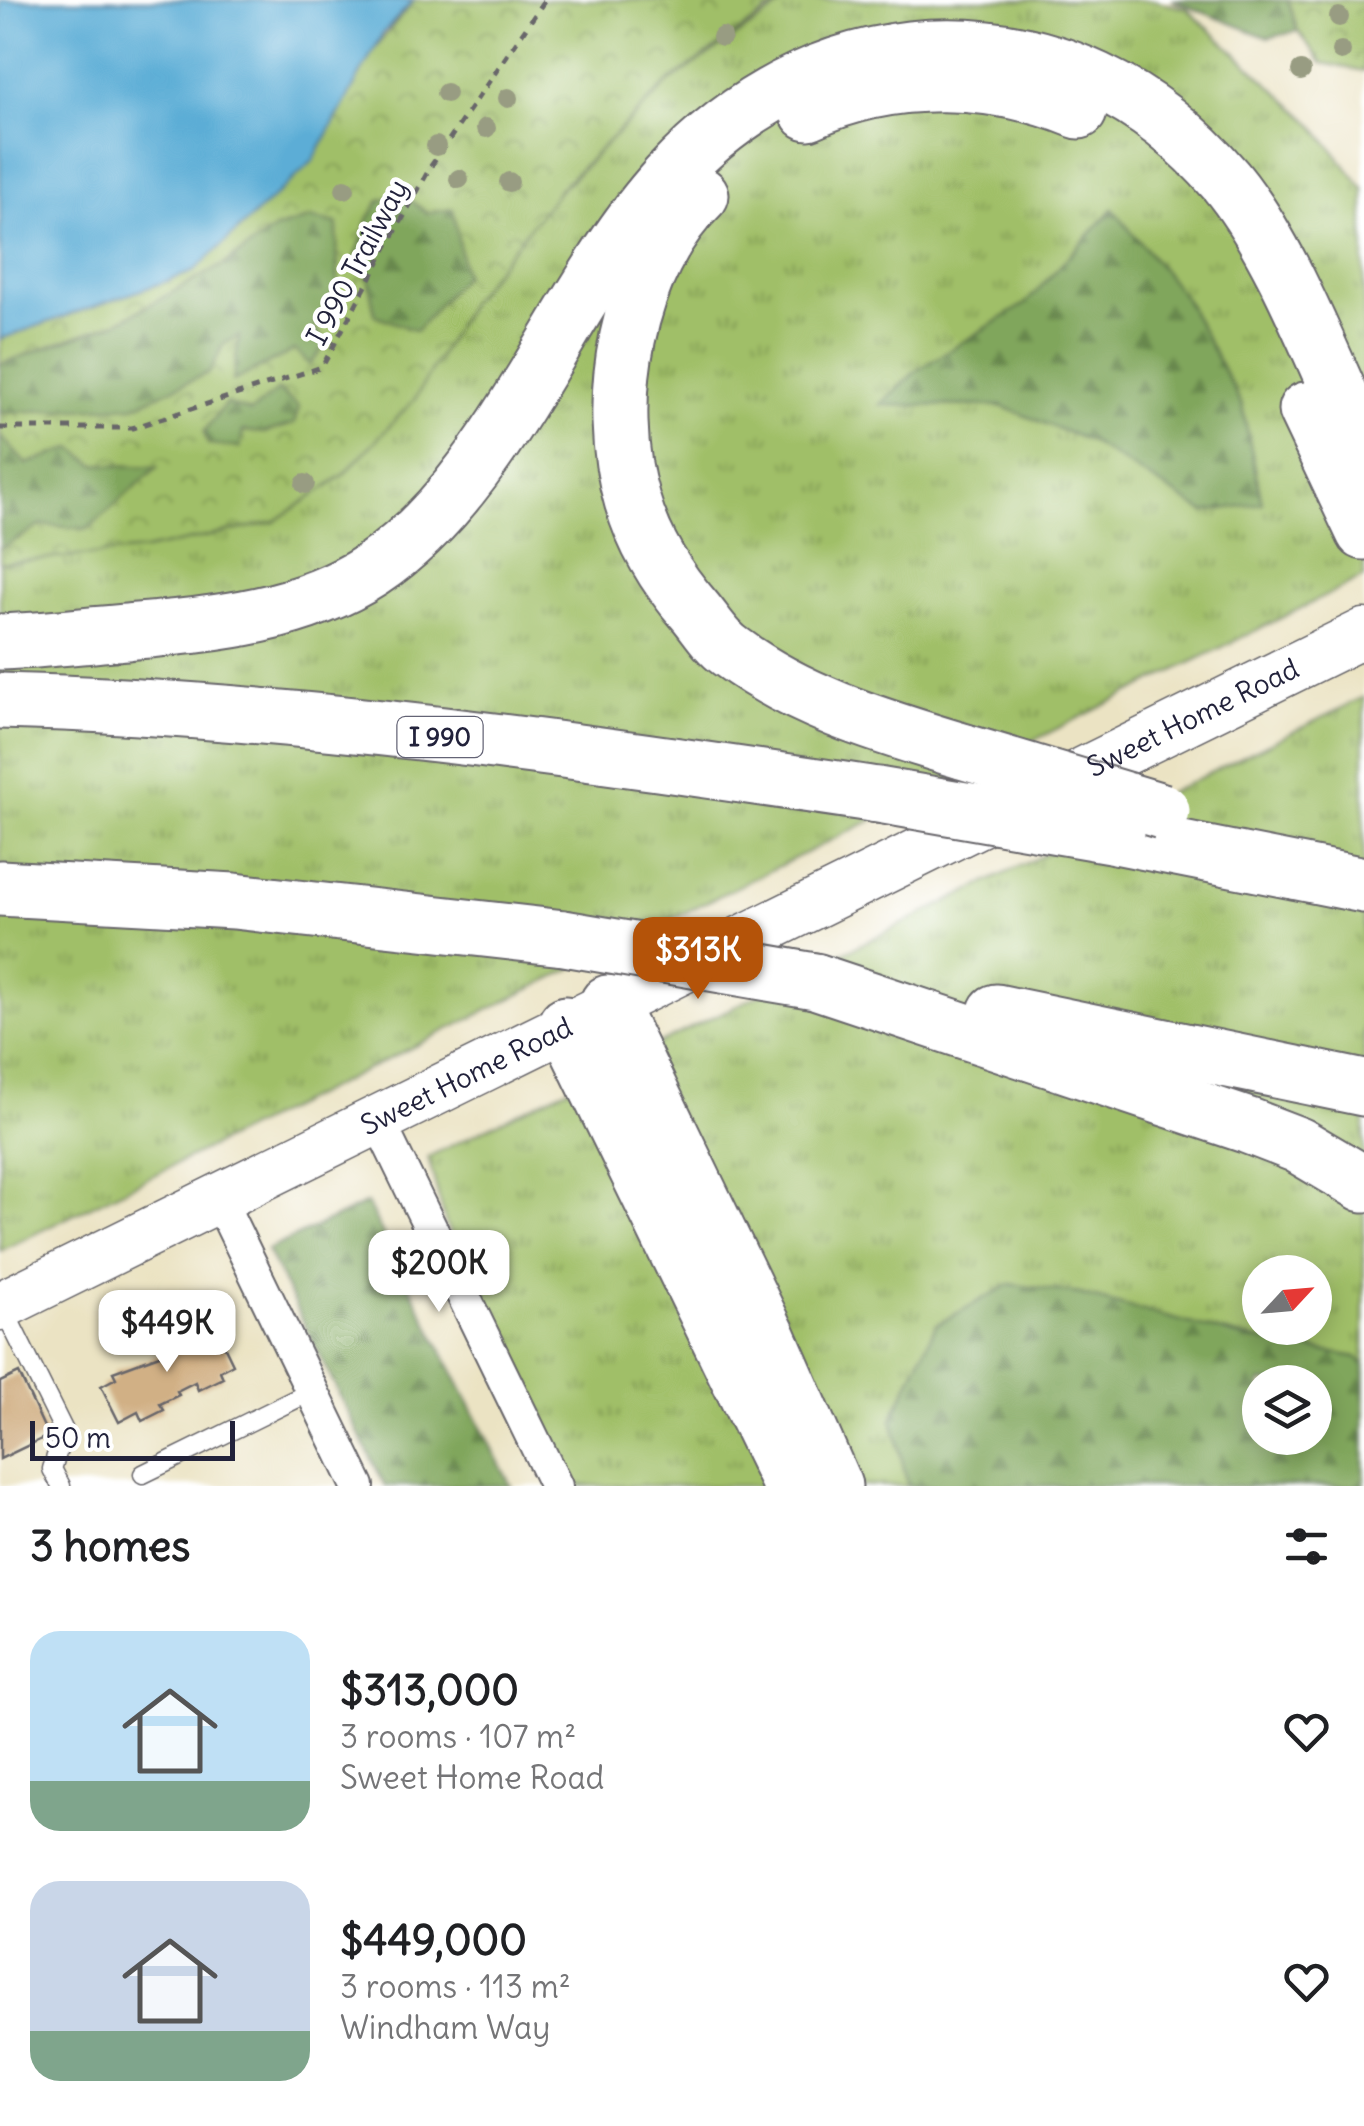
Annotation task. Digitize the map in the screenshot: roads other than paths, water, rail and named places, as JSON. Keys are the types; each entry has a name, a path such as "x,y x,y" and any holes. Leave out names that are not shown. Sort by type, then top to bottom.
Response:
{"highway":[{"path":"0,642 228,623 315,600 373,569 434,519 668,178 738,112 804,74 840,60 887,49 970,46 1014,52 1100,80 1164,121 1230,185 1264,239 1364,448"},
{"path":"1139,824 966,752 797,695 726,649 665,576 632,500 620,437 622,369 641,293 660,252 694,202 758,140 812,110 856,94 932,82 1014,90 1054,101 1126,136 1191,193 1218,232 1364,532"},
{"name":"I 990","path":"0,701 155,705 610,756 878,795 1139,824 1349,880"},
{"path":"0,888 234,901 564,938 1057,1022 1364,1088"},
{"path":"816,980 1249,1126 1298,1145 1364,1184"},
{"path":"587,1013 792,1486"},
{"path":"587,1013 769,1338 834,1486"}],"main road":[{"name":"Sweet Home Road","path":"1,1306 587,1013 1364,633"}],"street":[{"path":"376,1118 556,1486"},
{"path":"218,1198 358,1486"}],"lane":[{"path":"1,1306 64,1430 52,1468 61,1486"},
{"path":"142,1474 312,1391"}],"water":[{"path":"0,0 414,0 383,33 313,161 193,272 0,339"}]}
